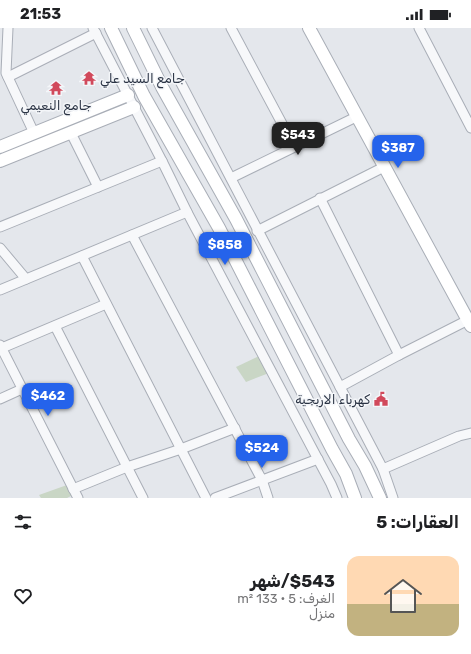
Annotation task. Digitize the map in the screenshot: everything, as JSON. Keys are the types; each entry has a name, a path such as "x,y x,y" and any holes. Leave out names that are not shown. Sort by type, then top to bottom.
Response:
{"main road":[{"path":"111,28 144,96 222,235 346,474 355,498"},
{"path":"133,28 162,87 236,219 349,439 365,466 380,498"},
{"path":"309,28 469,323"},
{"path":"0,147 128,95"},
{"path":"0,161 134,106"}],"street":[{"path":"8,28 4,75 34,133"},
{"path":"152,28 383,469 393,498"},
{"path":"231,28 294,146"},
{"path":"419,28 471,128"},
{"path":"4,75 95,31 337,498"},
{"path":"231,178 356,116"},
{"path":"71,133 98,187"},
{"path":"0,227 162,161"},
{"path":"257,231 384,167"},
{"path":"320,198 399,355"},
{"path":"0,290 188,212"},
{"path":"132,235 262,480 268,498"},
{"path":"0,248 26,279"},
{"path":"82,256 206,498"},
{"path":"106,304 55,326 1,346 76,494 127,467 181,449 234,428"},
{"path":"340,387 399,355 469,323"},
{"path":"55,326 143,498"},
{"path":"298,340 311,333"},
{"path":"0,399 22,389"},
{"path":"383,469 459,436 471,433"},
{"path":"215,498 318,460"}],"green space":[{"path":"259,356 269,373 246,382 236,367"},
{"path":"67,485 73,495 67,498 41,498 39,495"}],"place":[{"name":"جامع السيد علي","path":"89,78"},
{"name":"جامع النعيمي","path":"56,88"},
{"name":"كهرباء الاربجية","path":"381,399"}]}
